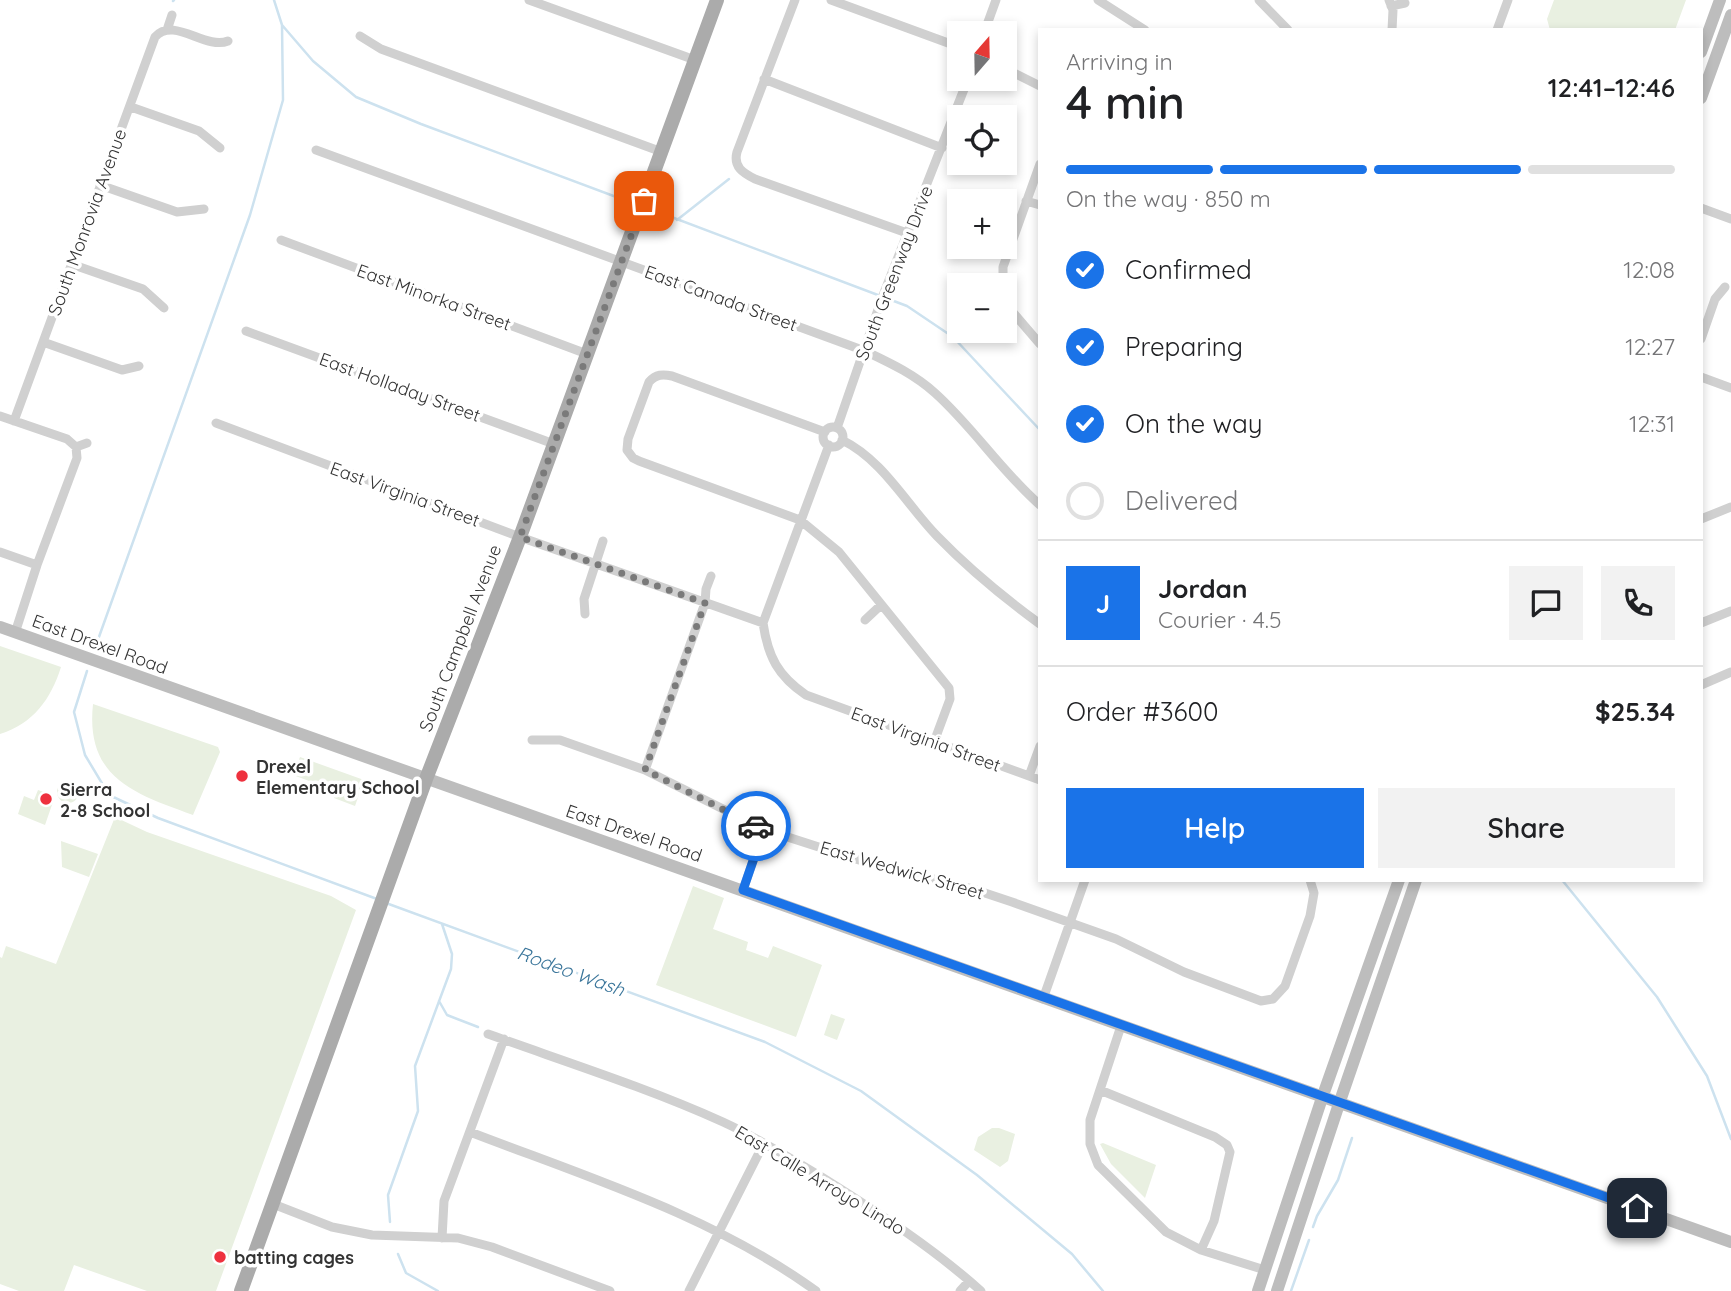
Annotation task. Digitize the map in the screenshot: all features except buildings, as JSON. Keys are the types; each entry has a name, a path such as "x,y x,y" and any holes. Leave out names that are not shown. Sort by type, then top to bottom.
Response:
{"main road":[{"name":"South Campbell Avenue","path":"241,1291 426,779 520,537 717,0"}],"street":[{"path":"529,0 695,60"},
{"path":"795,0 737,152 736,168 755,179 907,233"},
{"path":"831,0 947,43"},
{"path":"988,21 996,0"},
{"path":"1098,0 1142,28"},
{"path":"1259,0 1286,28"},
{"path":"1498,28 1508,0"},
{"path":"1703,46 1720,0"},
{"path":"1392,28 1390,3 1405,3"},
{"name":"South Monrovia Avenue","path":"14,421 155,37 167,30 172,15"},
{"path":"1703,92 1731,15"},
{"path":"167,30 213,43 228,41"},
{"path":"360,36 381,49 662,152"},
{"path":"1017,74 1038,85"},
{"path":"764,79 942,148"},
{"name":"South Greenway Drive","path":"837,428 907,233 963,91"},
{"path":"131,107 199,131 220,148"},
{"name":"East Canada Street","path":"316,150 865,351 896,366 935,393 999,466 1038,503"},
{"path":"1003,273 1038,169"},
{"path":"100,185 177,212 204,209"},
{"path":"1026,201 1038,204"},
{"path":"1703,209 1731,219"},
{"name":"East Minorka Street","path":"281,240 587,354"},
{"path":"71,264 143,289 164,308"},
{"path":"1703,333 1715,299 1726,285"},
{"path":"1017,317 1038,342"},
{"name":"East Holladay Street","path":"246,331 554,444"},
{"path":"43,342 122,370 139,366"},
{"path":"825,432 824,439 829,445 836,446 842,440 842,433 837,428 825,432 673,376 661,375 653,377 649,382 628,439 627,450 639,461 800,520 839,552 951,687 950,699 934,742"},
{"path":"1703,378 1731,387"},
{"path":"0,416 67,439 76,447 77,458 15,633"},
{"name":"East Virginia Street","path":"216,423 520,537 764,623 770,652 780,673 806,695 1038,779"},
{"path":"842,440 864,453 880,468 937,536 991,586 1038,622"},
{"path":"76,447 87,443"},
{"path":"764,623 829,445"},
{"path":"1703,518 1731,507"},
{"path":"585,614 584,599 603,541"},
{"path":"0,552 37,565"},
{"path":"645,770 705,603 711,576"},
{"path":"865,620 881,604"},
{"path":"1703,622 1731,611"},
{"name":"East Drexel Road","path":"0,627 1731,1242"},
{"path":"1703,684 1731,672"},
{"name":"East Wedwick Street","path":"532,740 560,740 645,770 764,829 882,867 973,889 1116,939 1184,972 1261,1001 1275,1000 1285,986 1310,916 1314,893 1311,882"},
{"path":"1029,776 1038,751"},
{"path":"743,890 764,829"},
{"path":"1043,999 1084,882"},
{"path":"1258,1291 1398,882"},
{"path":"1278,1291 1415,882"},
{"path":"1121,1026 1090,1120 1090,1144 1098,1165 1166,1232 1201,1250 1265,1270"},
{"name":"East Calle Arroyo Lindo","path":"488,1034 671,1101 764,1143 867,1205 950,1263 981,1291"},
{"path":"442,1238 444,1201 503,1040"},
{"path":"1100,1090 1230,1144 1214,1222 1201,1250"},
{"path":"470,1132 643,1198 718,1233 795,1276 816,1291"},
{"path":"688,1291 764,1143"},
{"path":"273,1204 342,1229 372,1235 458,1238 492,1247 609,1291"},
{"path":"960,1291 969,1281"}],"green space":[{"path":"1554,0 1686,0 1676,28 1549,28 1547,19"},
{"path":"0,646 61,667 52,690 39,709 22,724 0,734"},
{"path":"93,704 218,747 220,752 193,815 134,790 106,767 97,750 93,729"},
{"path":"300,757 364,780 355,806 334,798 336,791 293,775"},
{"path":"68,781 76,784 79,792 76,800 68,803 60,800 57,792 60,784"},
{"path":"38,790 52,795 54,799 45,825 18,814 24,796 34,800"},
{"path":"115,817 147,832 331,896 356,910 216,1291 147,1291 74,1265 64,1291 19,1291 0,1284 0,957 2,958 6,946 56,964"},
{"path":"61,841 98,854 89,877 62,867"},
{"path":"693,886 724,898 713,929 748,942 746,950 768,958 773,946 822,965 796,1037 656,985"},
{"path":"831,1014 845,1019 837,1040 824,1035"},
{"path":"992,1128 1015,1134 1008,1161 1000,1167 974,1150 978,1137"},
{"path":"1100,1144 1156,1165 1145,1198 1111,1164"}],"waterway":[{"path":"95,648 250,215 283,100 282,25 274,0"},
{"path":"282,25 313,61 356,97 635,204"},
{"path":"677,220 729,179"},
{"path":"645,207 907,306 953,337 1038,428"},
{"name":"Rodeo Wash","path":"87,671 74,712 85,755 109,795 158,818 377,899"},
{"path":"1564,882 1657,997 1707,1076 1731,1139"},
{"name":"Rodeo Wash","path":"386,903 765,1042 861,1091 977,1175 1072,1254 1103,1291"},
{"path":"390,1222 388,1195 418,1111 415,1066 451,969 452,954 442,924"},
{"path":"439,1001 447,1015 478,1027"},
{"path":"1313,1227 1338,1180 1352,1138"},
{"path":"1291,1291 1309,1240"},
{"path":"398,1254 406,1273 438,1291"}],"way so far":[{"path":"644,201 520,537 705,603 645,770 756,826"}],"place":[{"name":"Drexel Elementary School","path":"242,776"},
{"name":"Sierra 2-8 School","path":"46,799"},
{"name":"batting cages","path":"220,1257"}],"route":[{"path":"756,826 764,829 743,890 1637,1208"}]}
